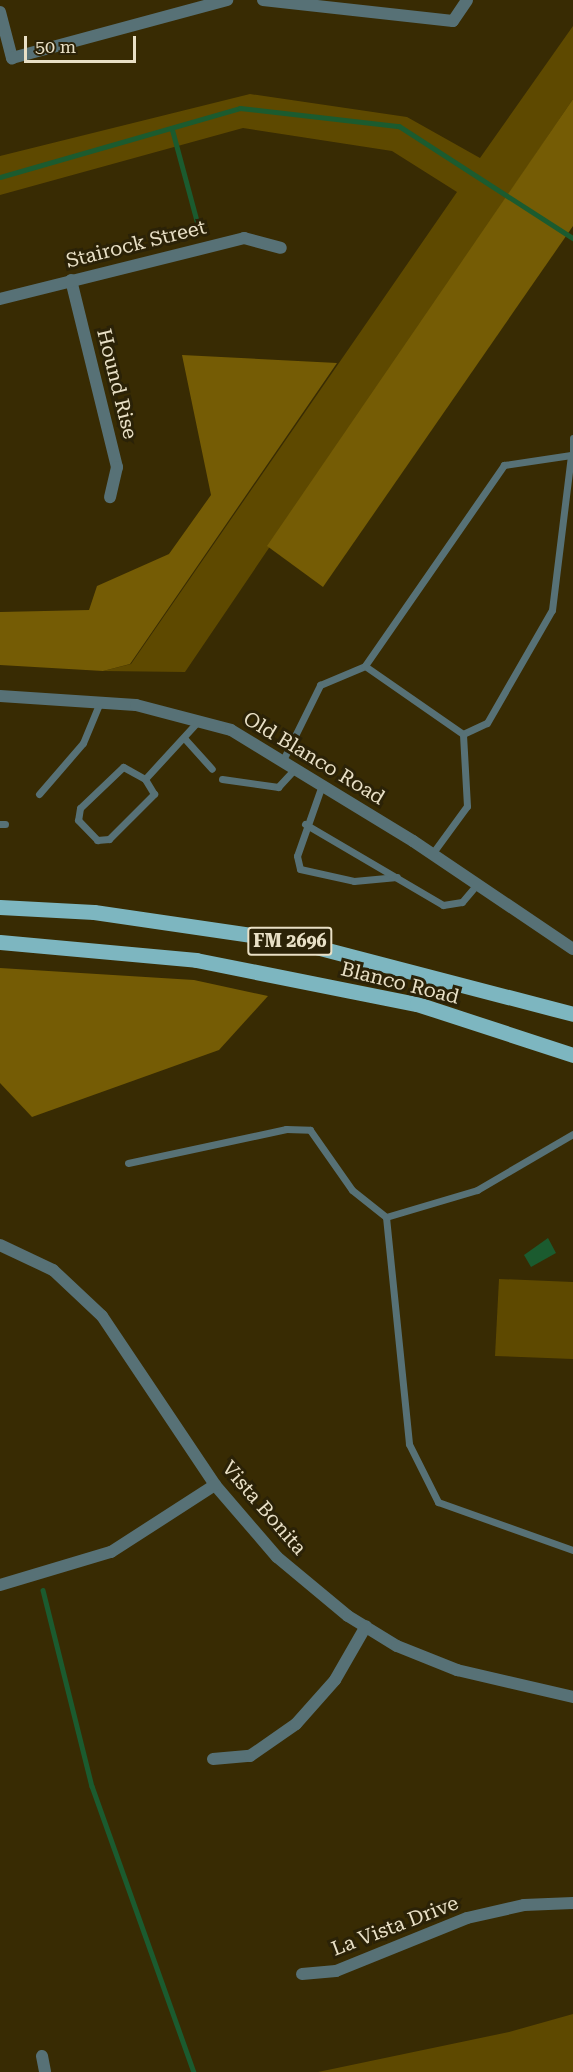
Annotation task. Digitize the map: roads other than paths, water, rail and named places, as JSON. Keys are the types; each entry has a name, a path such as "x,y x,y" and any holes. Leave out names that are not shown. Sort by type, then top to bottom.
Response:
{"main road":[{"name":"Blanco Road","path":"0,907 104,913 293,941 573,1014"},
{"name":"Blanco Road","path":"0,942 196,960 417,1004 573,1055"}],"street":[{"path":"0,12 12,58 227,0"},
{"path":"263,0 453,21 466,0"},
{"name":"Stairock Street","path":"0,299 244,238 281,248"},
{"name":"Hound Rise","path":"71,280 117,467 110,497"},
{"name":"Old Blanco Road","path":"0,696 100,702 199,720 231,730 322,784 432,854 573,949"},
{"name":"Vista Bonita","path":"0,1245 52,1270 102,1316 215,1485 277,1557 366,1626 457,1670 573,1697"},
{"path":"0,1585 111,1552 215,1485"},
{"path":"213,1759 250,1755 296,1724 335,1680 366,1626"},
{"name":"La Vista Drive","path":"302,1974 336,1971 413,1935 467,1918 524,1905 573,1903"},
{"path":"42,2056 45,2072"}],"lane":[{"path":"463,734 487,723 552,610 573,438"},
{"path":"283,760 320,685 365,666 504,465 572,455"},
{"path":"365,666 463,734"},
{"path":"39,794 83,743 100,702"},
{"path":"145,779 185,739 199,720"},
{"path":"432,854 467,806 463,734"},
{"path":"185,739 212,769"},
{"path":"123,767 145,779 153,794 109,839 97,840 78,820 80,808 123,767"},
{"path":"222,779 278,787 296,768"},
{"path":"322,784 305,824 297,856 300,869 354,881 397,877"},
{"path":"305,824 397,877 453,905 477,884"},
{"path":"128,1163 286,1129 310,1130 352,1190 386,1217 409,1444 438,1502 573,1550"},
{"path":"386,1217 477,1190 573,1134"}],"waterway":[{"path":"0,177 240,108 399,126 573,238"},
{"path":"172,128 200,232"},
{"path":"43,1590 92,1786 194,2072"}]}
